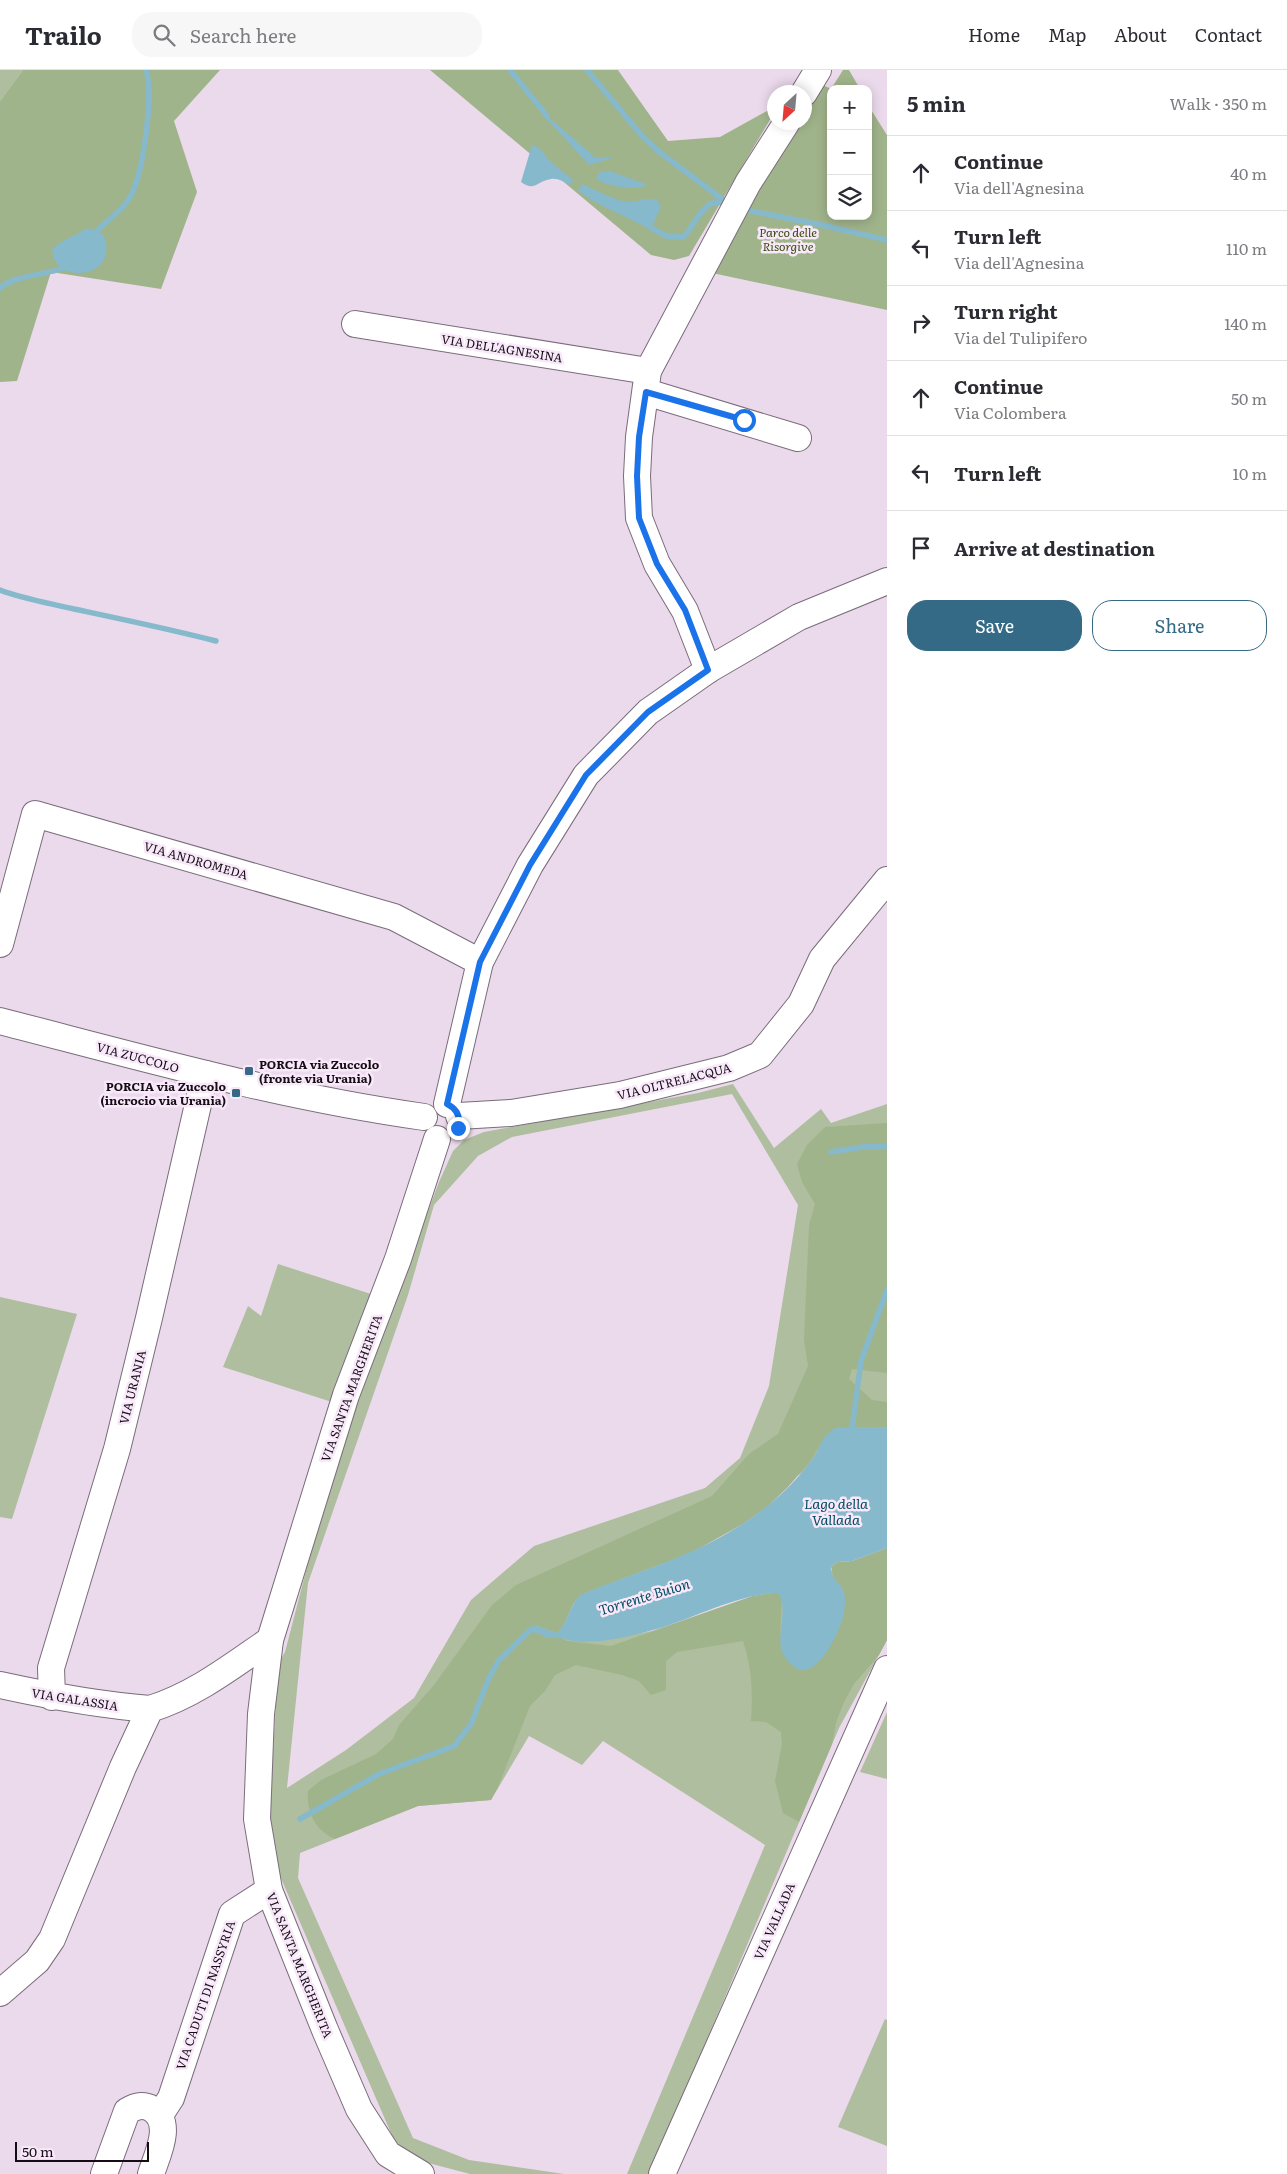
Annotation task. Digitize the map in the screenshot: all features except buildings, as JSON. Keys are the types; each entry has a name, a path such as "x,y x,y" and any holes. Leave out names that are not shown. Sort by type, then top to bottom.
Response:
{"street":[{"path":"809,85 818,70"},
{"path":"708,670 685,610 657,564 639,518 637,476 639,437 647,382 735,207 782,130"},
{"name":"VIA DELL'AGNESINA","path":"355,324 647,382 744,420 798,438"},
{"path":"430,1128 449,1138 456,1133 460,1123 453,1110 480,962 530,865 586,775 648,712 708,670 799,617 887,581"},
{"name":"VIA ANDROMEDA","path":"0,944 35,814 394,917 480,962"},
{"name":"VIA OLTRELACQUA","path":"453,1110 510,1113 620,1095 729,1068 760,1055 801,1004 822,959 887,880"},
{"name":"VIA ZUCCOLO","path":"0,1021 205,1074 365,1109 430,1128"},
{"name":"VIA URANIA","path":"52,1697 51,1668 117,1448 152,1309 205,1074"},
{"name":"VIA SANTA MARGHERITA","path":"417,2174 388,2154 359,2109 269,1890 257,1820 261,1714 270,1640 346,1395 398,1259 430,1128"},
{"path":"0,1992 37,1961 52,1939 123,1767 150,1709 174,1701 204,1685 270,1640"},
{"name":"VIA VALLADA","path":"662,2174 887,1669"},
{"name":"VIA GALASSIA","path":"0,1685 52,1697 111,1706 150,1709"},
{"name":"VIA CADUTI DI NASSYRIA","path":"160,2115 171,2098 232,1914 269,1890"},
{"path":"104,2174 127,2111 137,2105 150,2108 160,2115 164,2130 151,2174"}],"green space":[{"path":"0,70 23,70 0,101"},
{"path":"23,70 220,70 174,121 197,192 161,289 51,272 17,381 0,382 0,101"},
{"path":"430,70 618,70 668,141 720,137 767,111 767,125 689,256 674,260 651,255"},
{"path":"843,70 849,70 858,85 834,85"},
{"name":"Parco delle Risorgive","path":"821,84 827,87 827,220 872,220 872,111 887,135 887,310 712,273 794,130 812,130 812,100"},
{"path":"733,1084 774,1148 821,1109 831,1123 887,1104 887,1427 883,1427 573,1603 563,1628 583,1642 652,1631 753,1596 778,1592 887,1548 887,1640 839,1728 650,2174 627,2174 765,1845 603,1741 582,1765 529,1736 491,1800 418,1806 300,1853 298,1878 413,2138 469,2160 564,2174 470,2174 417,2160 394,2140 280,1876 269,1827 278,1664 285,1652 339,1444 439,1182 453,1151 464,1140 484,1132 698,1093","holes":["732,1094 798,1205 769,1386 740,1458 705,1488 534,1546 471,1600 414,1698 346,1750 287,1788 308,1583 408,1295 434,1205 478,1156 512,1137"]},
{"path":"887,1123 887,1373 852,1369 849,1379 872,1400 887,1402 887,1427 836,1428 824,1438 810,1462 787,1488 767,1507 743,1524 691,1553 580,1595 557,1633 535,1625 547,1638 557,1636 567,1641 611,1646 753,1596 778,1592 782,1599 780,1634 843,1590 834,1579 831,1567 837,1562 852,1561 887,1548 887,1640 879,1655 854,1684 843,1704 836,1723 832,1744 799,1822 783,1813 775,1781 782,1744 781,1732 766,1722 751,1721 751,1681 743,1641 677,1652 666,1661 666,1690 651,1695 639,1681 622,1675 576,1665 555,1675 545,1691 530,1706 491,1800 418,1806 335,1839 328,1836 314,1820 309,1806 308,1791 321,1780 376,1754 393,1739 399,1725 434,1685 492,1605 516,1585 712,1496 749,1454 778,1434 808,1366 804,1340 809,1225 815,1204 802,1182 797,1164 807,1145 825,1127"},
{"path":"278,1264 371,1294 335,1403 223,1367 248,1306 261,1316"},
{"path":"0,1297 77,1314 12,1519 0,1517"},
{"path":"887,1712 887,1779 860,1772"},
{"path":"885,2019 887,2020 887,2146 838,2127"}],"water":[{"path":"547,116 595,157 613,158 589,165 545,117"},
{"path":"532,145 539,148 552,163 573,180 570,185 561,180 554,179 546,180 533,186 521,182"},
{"path":"610,171 648,185 635,188 622,187 596,179 600,172"},
{"path":"582,184 626,202 648,199 657,200 661,207 653,224 648,228 595,202 578,191"},
{"path":"88,228 103,234 106,254 103,262 97,268 80,273 61,269 54,259 52,249"},
{"name":"Lago della Vallada","path":"887,1427 887,1548 852,1561 837,1562 831,1567 832,1574 844,1592 844,1613 833,1642 819,1661 811,1668 803,1670 794,1667 782,1652 780,1637 783,1613 778,1593 762,1594 730,1602 668,1625 610,1640 584,1642 547,1638 531,1629 534,1625 557,1633 580,1595 699,1548 744,1523 791,1485 812,1460 827,1434 836,1428"}],"waterway":[{"path":"93,235 129,199 139,173 148,116 149,98 146,70"},
{"path":"510,70 547,116"},
{"path":"587,70 643,137 658,151 730,205"},
{"path":"650,227 666,236 683,237 705,208 714,203 725,203"},
{"path":"741,209 887,240"},
{"path":"0,288 19,278 61,269 67,264"},
{"path":"0,590 37,601 216,641"},
{"path":"831,1152 862,1147 887,1146"},
{"name":"Torrente Buion","path":"849,1434 852,1429 861,1361 887,1290"},
{"name":"Torrente Buion","path":"300,1819 379,1774 454,1746 471,1724 489,1678 499,1660 531,1629 537,1631"}],"place":[{"name":"PORCIA via Zuccolo (fronte via Urania)","path":"249,1071"},
{"name":"PORCIA via Zuccolo (incrocio via Urania)","path":"236,1093"}],"route":[{"path":"458,1128 460,1120 457,1113 452,1106 447,1104 480,962 530,865 586,775 648,712 708,670 685,610 657,564 639,518 637,476 639,437 646,392 744,420"}]}
